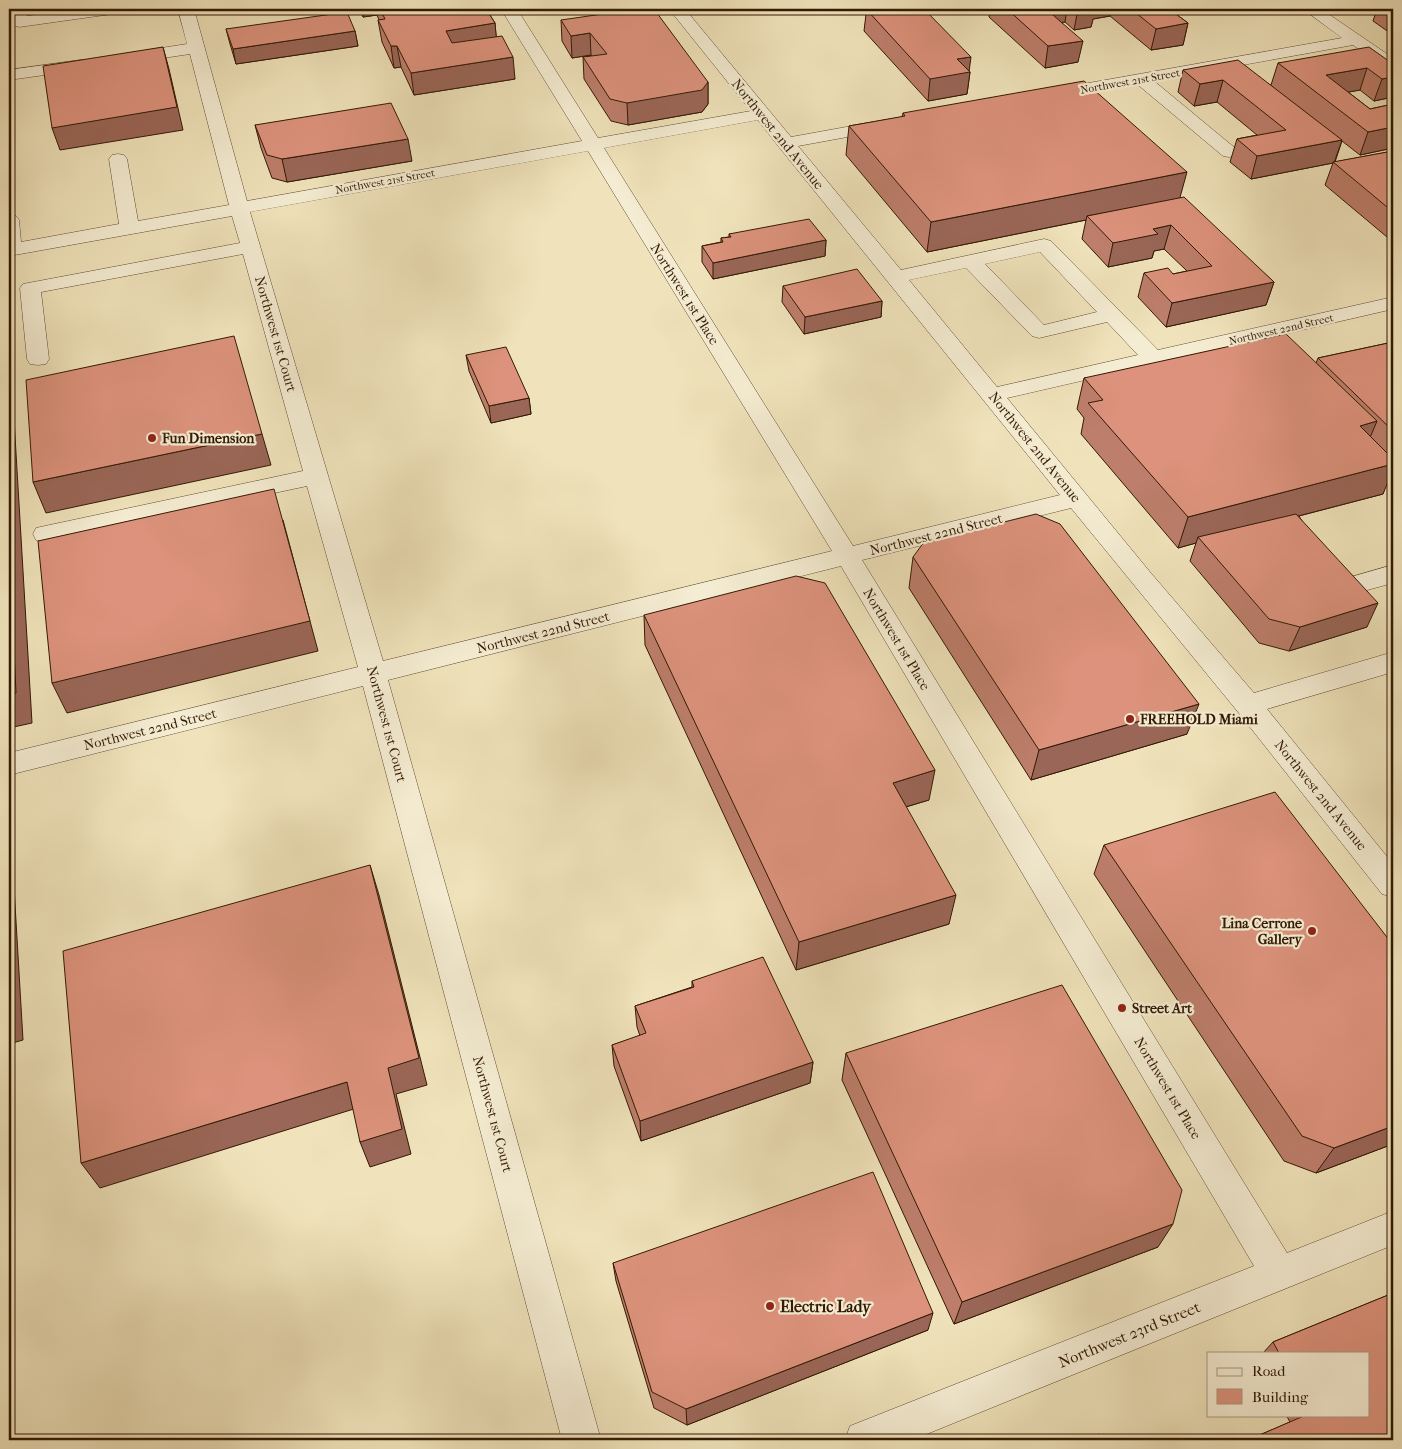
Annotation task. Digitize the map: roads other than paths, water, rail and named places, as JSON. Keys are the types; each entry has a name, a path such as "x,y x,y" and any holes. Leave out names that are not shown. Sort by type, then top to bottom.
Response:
{"street":[{"path":"48,9 16,11 19,22 112,9"},
{"name":"Northwest 1st Court","path":"186,9 239,207 373,674 581,1440"},
{"name":"Northwest 1st Place","path":"509,9 846,556 1279,1273"},
{"name":"Northwest 2nd Avenue","path":"677,9 1076,499 1248,705 1393,885"},
{"path":"1311,9 1393,65"},
{"name":"Northwest 21st Street","path":"1035,98 1356,40"},
{"path":"114,60 196,48"},
{"path":"9,75 94,63"},
{"path":"1141,78 1229,152"},
{"name":"Northwest 21st Street","path":"10,250 239,207 762,114"},
{"path":"785,143 900,122"},
{"path":"118,159 130,228"},
{"path":"9,220 10,250"},
{"path":"895,277 1044,245 1154,358"},
{"path":"38,359 30,288 251,247"},
{"path":"970,260 1038,332 1112,315"},
{"name":"Northwest 22nd Street","path":"992,395 1393,303"},
{"path":"45,534 317,476"},
{"name":"Northwest 22nd Street","path":"9,764 1076,499"},
{"path":"1360,583 1393,574"},
{"path":"1248,705 1393,662"},
{"name":"Northwest 23rd Street","path":"864,1440 1393,1228"}],"place":[{"name":"Fun Dimension","path":"152,438"},
{"name":"FREEHOLD Miami","path":"1130,719"},
{"name":"Lina Cerrone Gallery","path":"1312,931"},
{"name":"Street Art","path":"1122,1008"},
{"name":"Electric Lady","path":"770,1306"}]}
